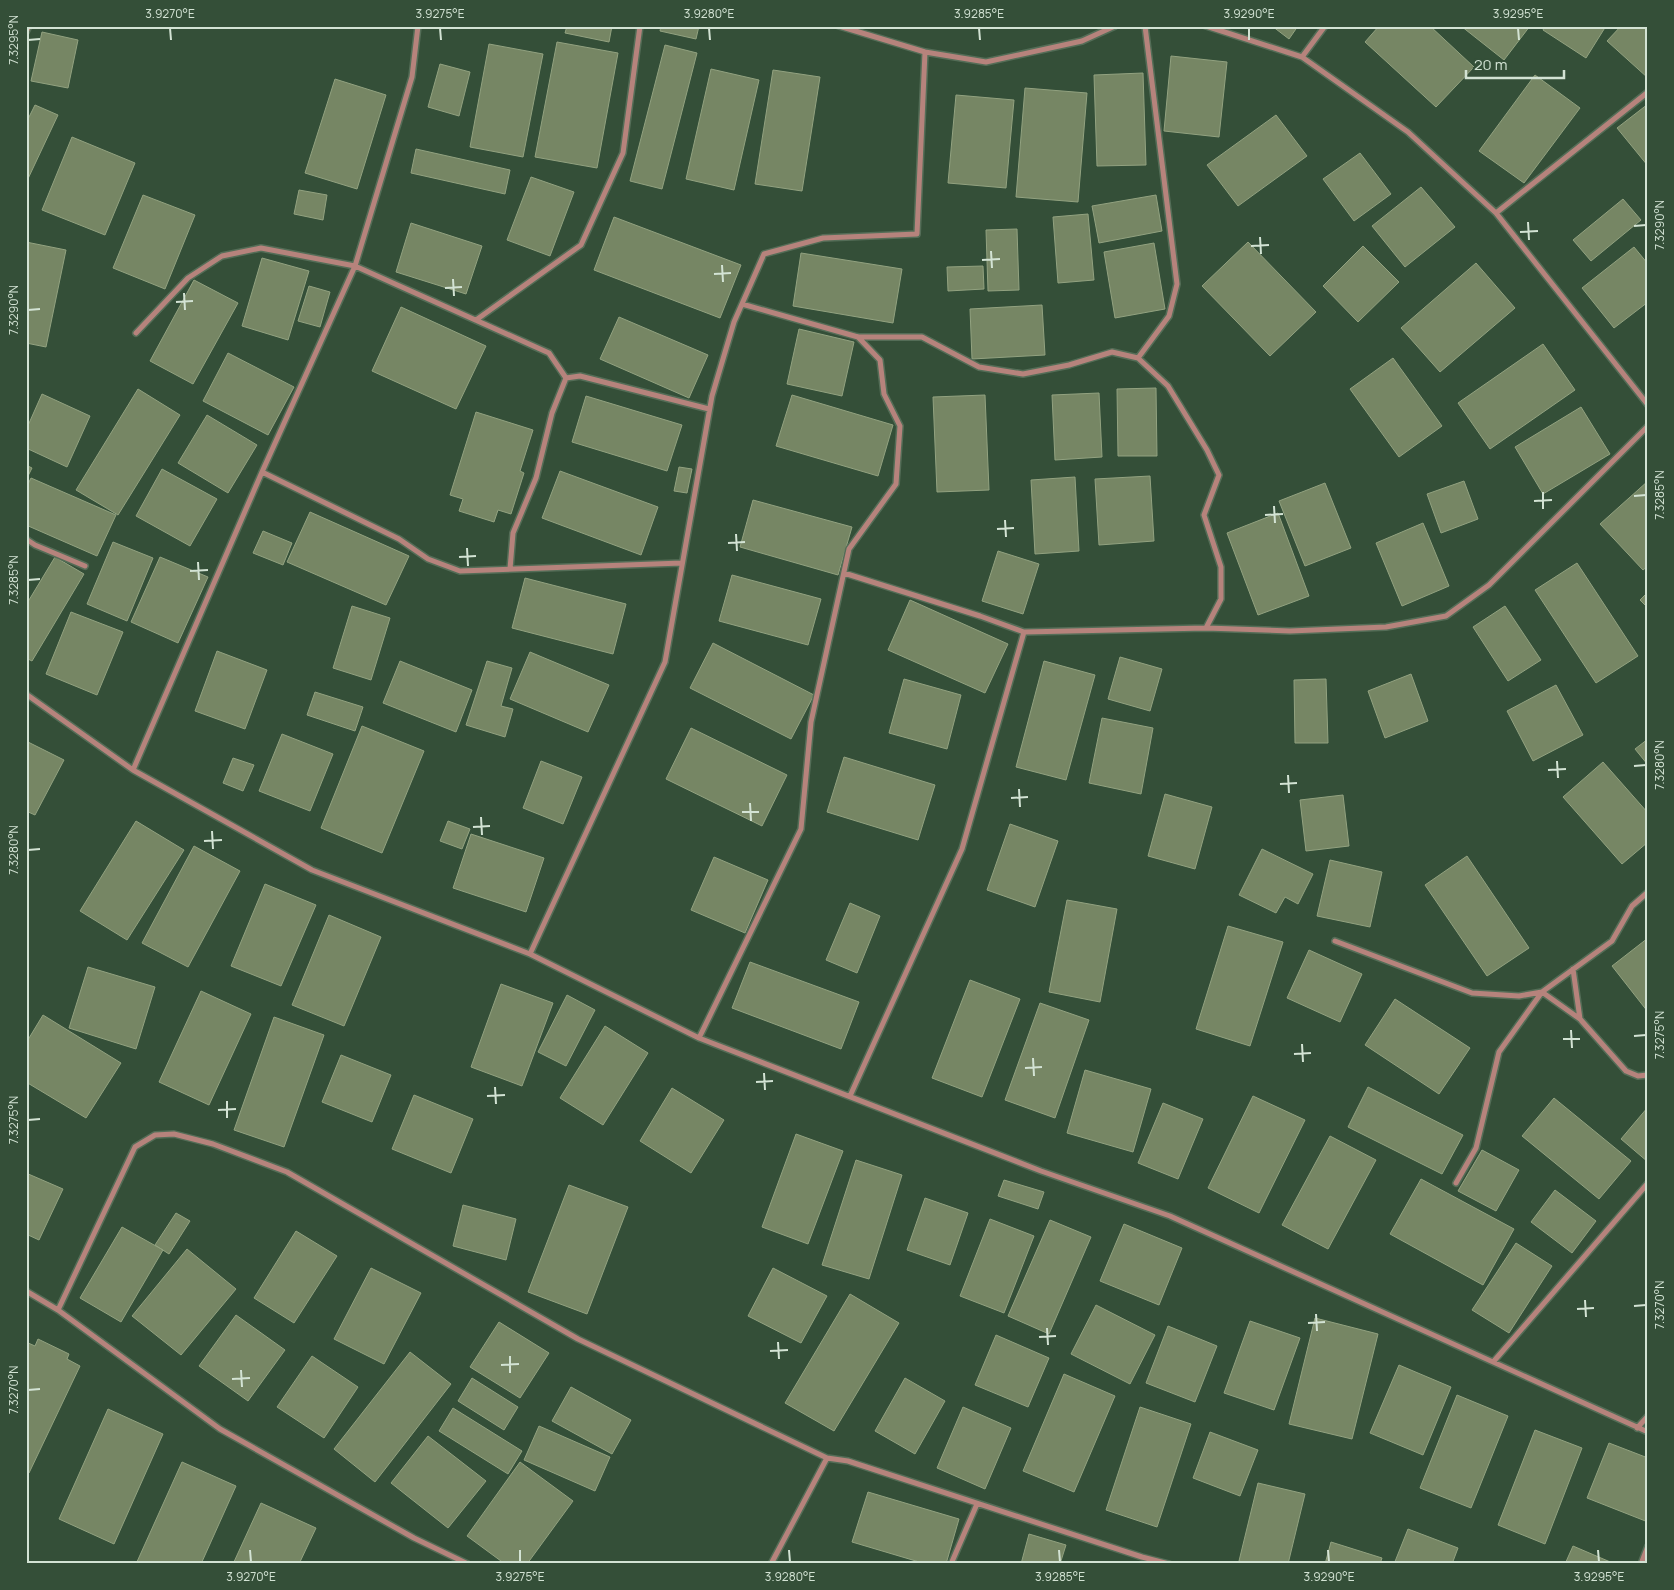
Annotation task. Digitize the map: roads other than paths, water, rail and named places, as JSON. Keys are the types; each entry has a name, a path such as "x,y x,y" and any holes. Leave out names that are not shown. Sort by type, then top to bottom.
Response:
{"street":[{"path":"133,770 262,472 355,266 412,77 418,26"},
{"path":"476,320 581,245 623,153 640,26"},
{"path":"839,26 925,52 986,62 1082,41 1115,26"},
{"path":"1138,358 1170,316 1177,284 1145,26"},
{"path":"1206,26 1302,57 1408,132 1496,213 1648,405"},
{"path":"1302,57 1325,26"},
{"path":"530,954 664,662 709,409 734,322 764,254 823,238 917,234 925,52"},
{"path":"1496,213 1648,92"},
{"path":"136,333 188,278 222,256 261,248 355,266 549,353 566,378"},
{"path":"742,304 858,336 922,337 978,368 1023,374 1069,365 1112,352 1138,358 1168,386 1207,450 1219,475 1204,516 1221,567 1222,599 1206,628"},
{"path":"699,1038 801,829 811,722 850,549 896,484 900,426 884,394 880,360 858,336"},
{"path":"566,378 580,376 709,409"},
{"path":"510,569 513,533 536,478 552,413 566,378"},
{"path":"844,573 1024,632 1206,628 1290,631 1386,627 1446,616 1489,585 1648,426"},
{"path":"262,472 399,539 428,559 460,571 682,563"},
{"path":"26,539 35,545 85,566"},
{"path":"850,1096 962,849 1024,632"},
{"path":"26,694 133,770 312,870 530,954 699,1038 1041,1171 1170,1216 1648,1432"},
{"path":"1456,1183 1476,1148 1499,1052 1542,992 1612,941 1632,906 1648,892"},
{"path":"1335,941 1472,993 1519,996 1542,992 1580,1018 1626,1071 1638,1076 1648,1075"},
{"path":"1573,969 1580,1018"},
{"path":"58,1310 135,1147 154,1135 174,1134 213,1144 287,1172 578,1339 827,1458 848,1461 977,1504 1169,1564"},
{"path":"1494,1361 1648,1183"},
{"path":"1641,1192 1648,1196"},
{"path":"26,1291 58,1310 220,1429 414,1538 468,1564"},
{"path":"1637,1428 1648,1416"},
{"path":"771,1564 827,1458"},
{"path":"951,1564 977,1504"},
{"path":"1641,1564 1648,1546"}]}
